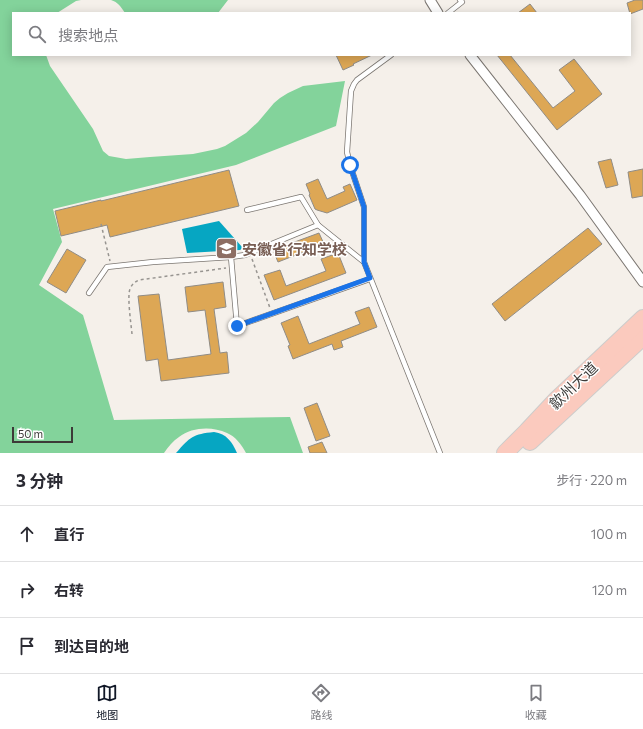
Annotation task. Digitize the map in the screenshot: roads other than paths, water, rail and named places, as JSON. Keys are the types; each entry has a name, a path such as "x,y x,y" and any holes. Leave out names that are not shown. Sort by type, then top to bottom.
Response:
{"highway":[{"name":"歙州大道","path":"505,453 557,399 643,318"},
{"name":"歙州大道","path":"519,453 643,337"}],"street":[{"path":"430,0 437,12"},
{"path":"471,56 580,195 643,281"}],"lane":[{"path":"449,12 462,2 460,0"},
{"path":"390,56 357,80 350,91 347,152 364,207 364,262 440,453"},
{"path":"247,210 302,197 318,225 364,262"},
{"path":"89,293 108,267 245,255 318,225"},
{"path":"231,257 237,326 370,278"}],"water":[{"path":"219,221 243,248 240,250 187,253 182,229"},
{"path":"214,432 226,437 233,445 237,453 176,453 192,437"}],"place":[{"name":"安徽省行知学校","path":"226,249"}]}
